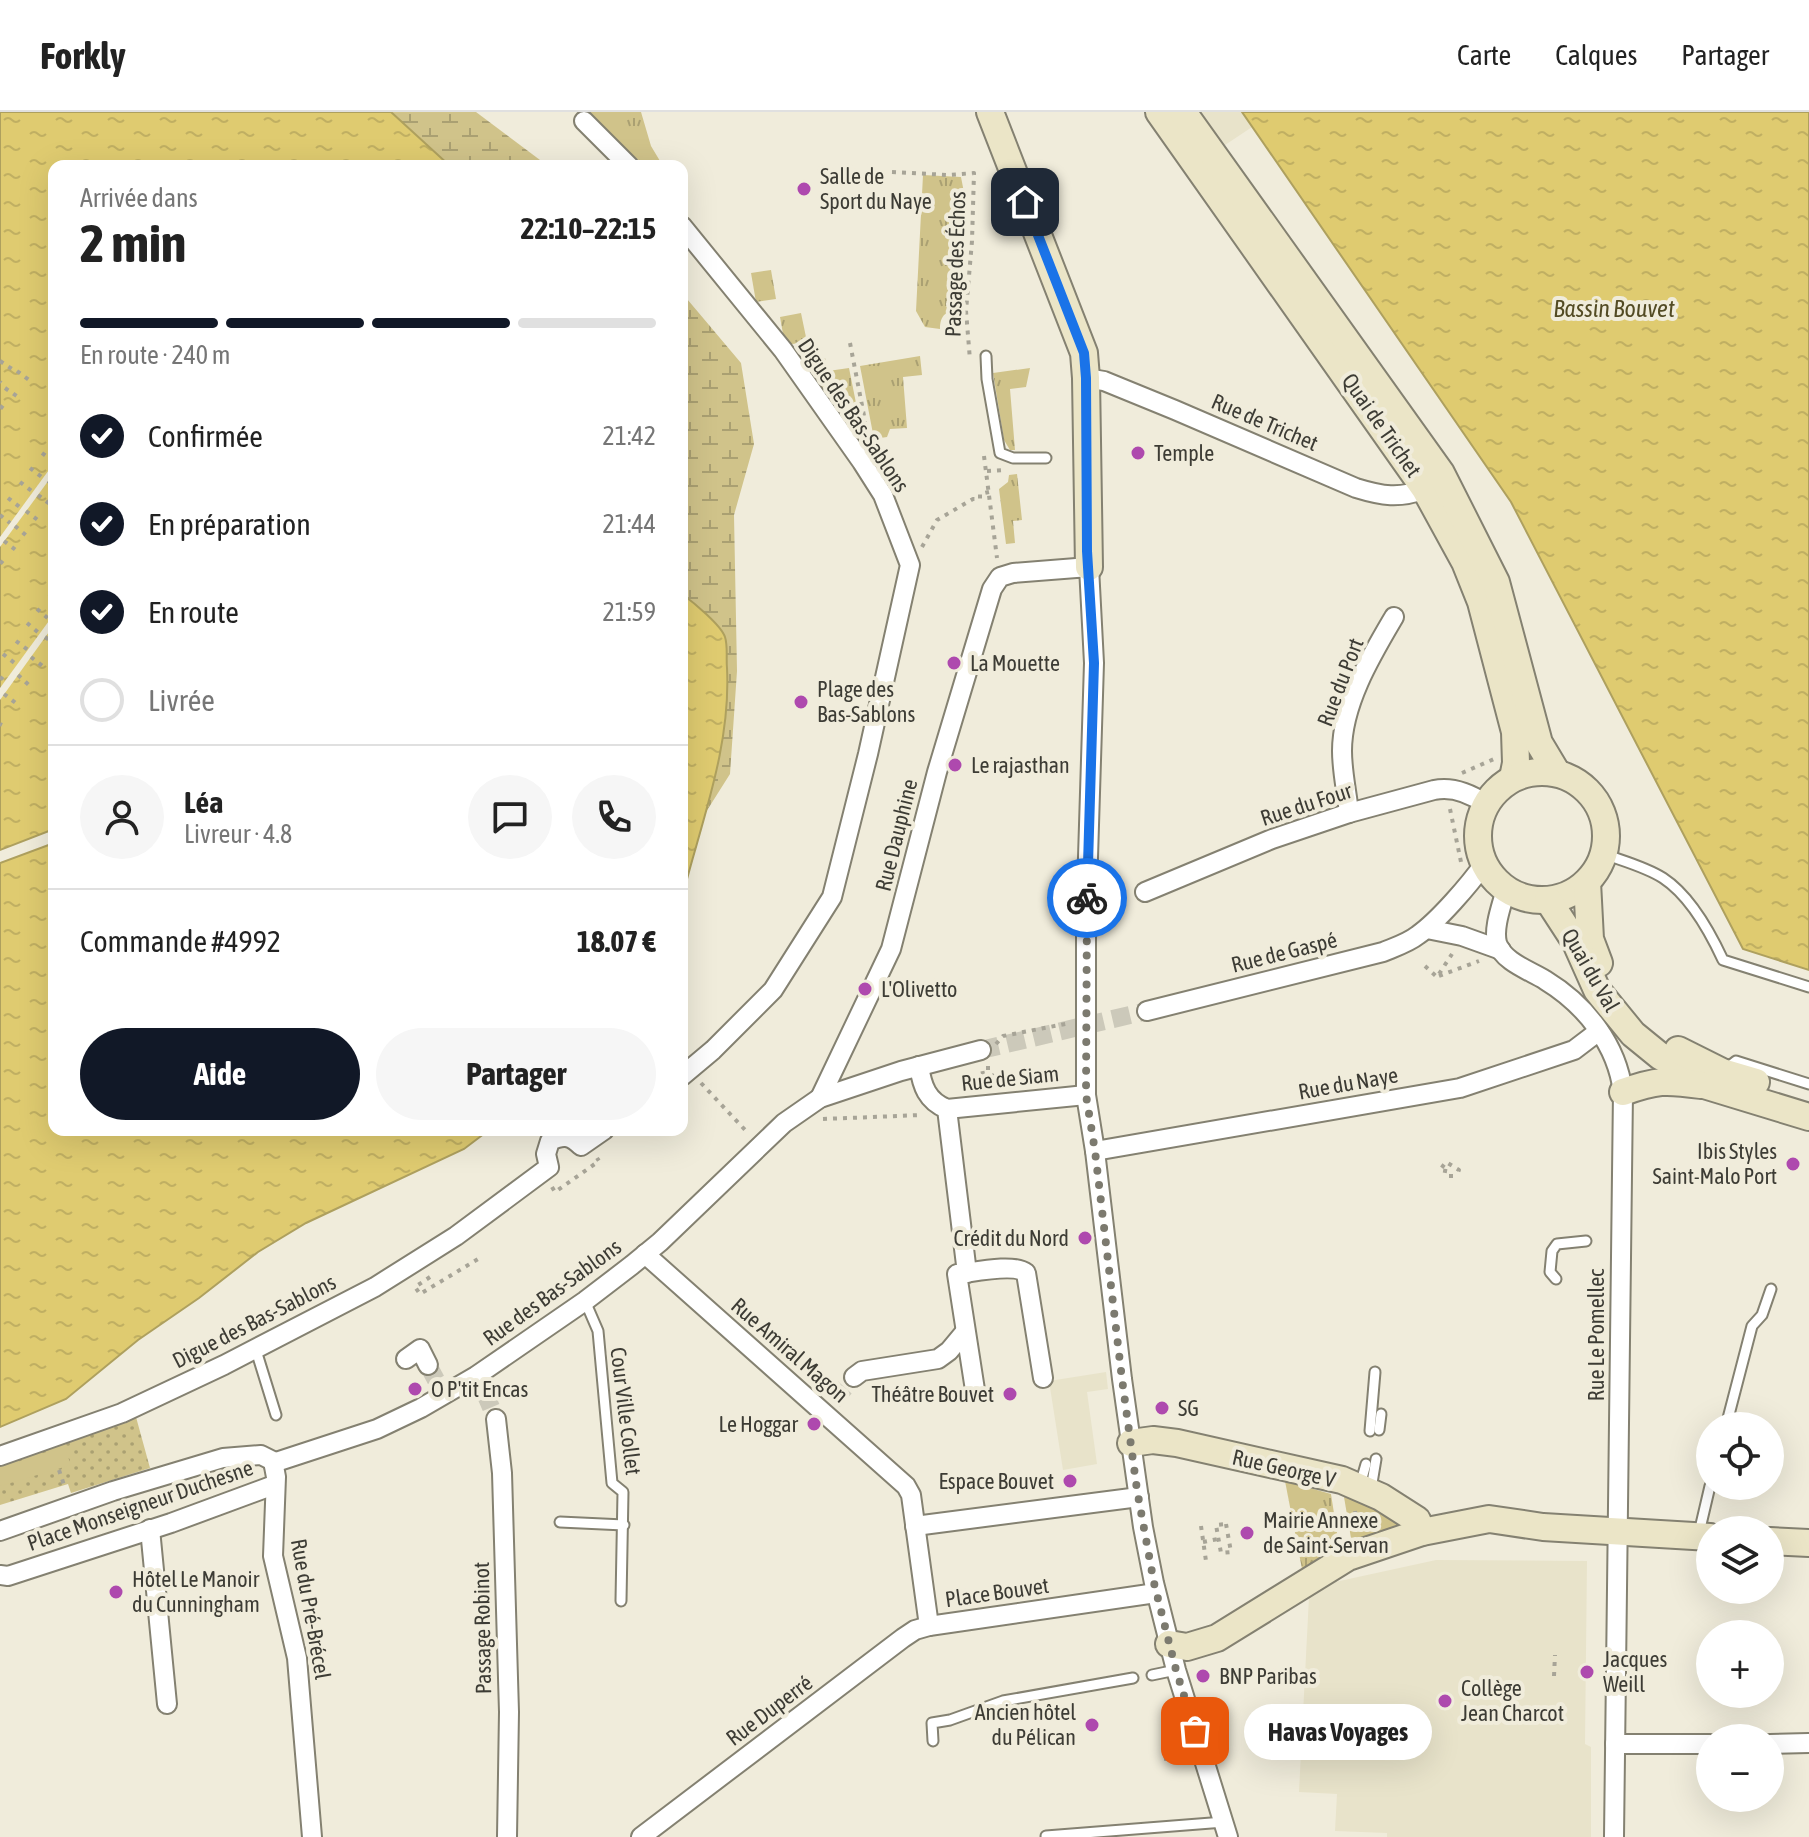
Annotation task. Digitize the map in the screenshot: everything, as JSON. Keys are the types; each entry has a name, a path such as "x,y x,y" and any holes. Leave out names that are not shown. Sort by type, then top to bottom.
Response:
{"main road":[{"path":"990,112 1084,353 1089,567"},
{"name":"Quai de Trichet","path":"1159,112 1425,489 1465,562 1481,602 1515,732 1516,763 1505,767"},
{"name":"Quai de Trichet","path":"1183,112 1441,473 1496,582 1539,743 1557,773"},
{"path":"1505,767 1557,773 1578,782 1595,799 1606,831 1604,854 1587,882 1570,894 1548,900 1526,898 1506,889 1484,864 1478,840 1481,815 1505,767"},
{"name":"Quai du Val","path":"1587,882 1590,939 1602,972 1617,994 1655,1036 1713,1079 1809,1099"},
{"name":"Quai du Val","path":"1548,900 1576,943 1597,990 1614,1014 1660,1056 1684,1069 1809,1117"},
{"path":"1623,1092 1653,1081 1713,1079"},
{"name":"Rue George V","path":"1131,1443 1153,1440 1177,1443 1342,1480 1365,1481 1417,1520 1422,1532"},
{"path":"1169,1644 1187,1647 1217,1638 1348,1557 1422,1532 1451,1527 1543,1527 1696,1536"},
{"path":"1784,1542 1809,1543"}],"street":[{"path":"578,117 623,160"},
{"name":"Digue des Bas-Sablons","path":"688,233 783,350 862,462 883,495 910,565"},
{"name":"Rue de Trichet","path":"1086,378 1104,381 1147,398 1385,497 1405,497 1425,489"},
{"path":"688,1071 773,990 832,897 910,565"},
{"path":"1000,577 1013,573 1089,567 1094,663 1086,1095 1131,1443 1156,1593 1176,1670 1226,1830"},
{"name":"Rue Dauphine","path":"820,1098 891,949 937,772 992,589 1000,577"},
{"name":"Rue du Port","path":"1349,813 1343,737 1364,672 1394,617"},
{"name":"Rue du Four","path":"1145,892 1272,839 1349,813 1444,788 1465,793 1486,804"},
{"name":"Rue de Gaspé","path":"1147,1011 1383,952 1427,929 1484,864"},
{"path":"1427,929 1462,936 1494,956 1496,930 1506,889"},
{"name":"Rue Le Pomellec","path":"1494,956 1511,959 1569,997 1612,1050 1620,1070 1623,1092 1612,1289 1618,1532 1614,1837"},
{"name":"Rue du Naye","path":"1095,1151 1475,1084 1574,1050 1599,1031"},
{"path":"820,1098 919,1066 986,1055"},
{"name":"Rue de Siam","path":"919,1066 929,1098 947,1114 1086,1095"},
{"name":"Rue des Bas-Sablons","path":"273,1463 377,1429 436,1380 480,1383 645,1254 784,1123 820,1098"},
{"path":"947,1114 967,1273"},
{"name":"Digue des Bas-Sablons","path":"0,1456 122,1413 375,1287 456,1236 549,1167 546,1154 550,1141 561,1136"},
{"name":"Digue des Bas-Sablons","path":"568,1136 581,1146 595,1136"},
{"name":"Rue Amiral Magon","path":"645,1254 828,1406 906,1486 911,1495 915,1526"},
{"path":"975,1390 957,1274 1016,1267 1026,1273 1043,1378"},
{"path":"854,1377 862,1371 938,1359 964,1333"},
{"path":"406,1359 420,1349 436,1380"},
{"name":"Passage Robinot","path":"496,1419 502,1473 506,1593 509,1712 507,1837"},
{"name":"Place Monseigneur Duchesne","path":"0,1531 113,1491 223,1458 261,1455 273,1463 274,1485 8,1576 0,1575"},
{"name":"Rue du Pré-Brécel","path":"274,1485 273,1556 297,1658 312,1837"},
{"path":"915,1526 1139,1497"},
{"name":"Place Bouvet","path":"915,1526 929,1626 1156,1593"},
{"path":"150,1529 167,1704"},
{"name":"Rue Duperré","path":"641,1837 903,1638 929,1626"},
{"path":"1784,1744 1809,1743"},
{"path":"1615,1744 1696,1744"}],"lane":[{"path":"986,356 1000,453 1013,458 1046,458"},
{"path":"1604,854 1660,875 1669,882 1680,892 1723,960 1809,987"},
{"path":"1713,1079 1736,1061 1809,1084"},
{"path":"1556,1279 1550,1272 1552,1251 1557,1244 1586,1241"},
{"path":"1730,1412 1752,1326 1762,1315 1771,1289"},
{"name":"Cour Ville Collet","path":"585,1301 598,1331 612,1483 623,1492 621,1601"},
{"path":"255,1347 276,1415"},
{"path":"1375,1372 1374,1430 1381,1414"},
{"path":"1365,1481 1376,1459"},
{"path":"560,1522 624,1525"},
{"path":"1152,1675 1176,1670"},
{"path":"933,1741 932,1723 950,1720 1003,1701 1133,1678"},
{"path":"1046,1836 1226,1830"}],"path":[{"name":"Passage des Échos","path":"892,172 974,173 966,311 970,357"},
{"path":"850,343 865,421 862,462"},
{"path":"0,361 29,380"},
{"path":"2,384 18,397"},
{"path":"0,406 7,411"},
{"path":"983,450 1000,577"},
{"path":"42,453 48,458"},
{"path":"30,468 48,482"},
{"path":"20,482 48,503"},
{"path":"910,565 937,520 973,499 980,499 980,494 989,492"},
{"path":"8,498 39,521"},
{"path":"0,515 28,537"},
{"path":"4,541 17,551"},
{"path":"0,561 6,566"},
{"path":"37,609 48,618"},
{"path":"27,623 48,639"},
{"path":"16,641 28,650"},
{"path":"3,654 17,665"},
{"path":"31,657 45,668"},
{"path":"18,675 31,687"},
{"path":"0,677 5,681"},
{"path":"4,694 17,704"},
{"path":"1456,781 1463,771 1488,764 1505,767"},
{"path":"1448,800 1462,861 1457,874"},
{"path":"1100,910 1145,892"},
{"path":"1437,977 1458,945"},
{"path":"1437,977 1494,956"},
{"path":"1425,966 1437,977"},
{"path":"999,1086 1001,1084 988,1071 986,1055 1003,1036 1085,1020"},
{"path":"688,1075 759,1146"},
{"path":"977,1086 985,1084 983,1077"},
{"name":"Rue de Siam","path":"784,1123 856,1116 947,1114"},
{"path":"567,1184 592,1167"},
{"path":"582,1173 590,1180"},
{"path":"436,1273 415,1287 420,1294 478,1259"},
{"path":"59,1470 64,1486"},
{"path":"1226,1524 1231,1552 1221,1553 1218,1539 1216,1525 1226,1524"},
{"path":"1201,1526 1206,1561"},
{"path":"1203,1542 1218,1539"},
{"path":"1554,1676 1555,1655"},
{"path":"1164,1759 1172,1756"}],"shaded area":[{"path":"1201,112 1242,112 1252,127 1225,145"},
{"path":"1106,1372 1108,1389 1087,1392 1097,1464 1063,1470 1049,1381"},
{"name":"Collège Jean Charcot","path":"1436,1560 1587,1561 1585,1744 1591,1747 1591,1837 1387,1837 1387,1833 1335,1831 1337,1794 1299,1792 1309,1597 1335,1582"}],"green space":[{"path":"46,112 476,112 540,160 56,160"},
{"path":"585,112 641,112 651,146 659,160 638,160"},
{"path":"923,175 961,177 967,208 956,214 951,224 952,233 965,242 960,309 945,314 940,329 925,327 916,311"},
{"path":"771,270 776,299 756,302 751,273"},
{"path":"688,300 741,363 754,444 734,515 737,671 730,774 688,840"},
{"path":"801,313 807,342 785,345 780,317"},
{"path":"920,356 922,375 903,377 907,428 890,429 887,437 874,439 860,366"},
{"path":"825,358 828,371 849,368 859,418 840,422 831,386 816,388 811,360"},
{"path":"1030,368 1026,387 1010,389 1015,450 1010,450 1004,440 993,373"},
{"path":"1017,474 1022,520 1013,521 1015,543 1006,544 999,489 1008,482 1009,475"},
{"path":"136,1417 150,1468 71,1493 68,1484 0,1505 0,1463"},
{"path":"64,1446 71,1465 0,1486 0,1468"},
{"path":"1285,1481 1331,1494 1340,1552 1303,1574"},
{"path":"1344,1497 1397,1512 1402,1522 1397,1531 1352,1544"}],"water":[{"path":"0,112 391,112 443,160 48,160 48,831 0,850"},
{"name":"Bassin Bouvet","path":"1242,112 1809,112 1809,970 1743,949 1511,502"},
{"path":"688,599 718,626 726,644 724,727 706,813 688,877"},
{"path":"48,845 48,1136 481,1136 464,1149 306,1223 258,1252 138,1340 66,1399 0,1427 0,863"}],"pier":[{"path":"48,471 48,481 0,547 0,537"},
{"path":"48,622 48,633 0,700 0,688"}],"tunnel":[{"path":"981,1050 1147,1011"},
{"path":"428,1365 436,1380"},
{"path":"833,1401 854,1377"},
{"path":"484,1391 496,1419"}],"way so far":[{"path":"1087,898 1086,1095 1122,1379 1154,1583 1195,1731"}],"place":[{"name":"Salle de Sport du Naye","path":"804,189"},
{"name":"Temple","path":"1138,453"},
{"name":"La Mouette","path":"954,663"},
{"name":"Plage des Bas-Sablons","path":"801,702"},
{"name":"Le rajasthan","path":"955,765"},
{"name":"L'Olivetto","path":"865,989"},
{"name":"Ibis Styles Saint-Malo Port","path":"1793,1164"},
{"name":"Crédit du Nord","path":"1085,1238"},
{"name":"O P'tit Encas","path":"415,1389"},
{"name":"Théâtre Bouvet","path":"1010,1394"},
{"name":"SG","path":"1162,1408"},
{"name":"Le Hoggar","path":"814,1424"},
{"name":"Espace Bouvet","path":"1070,1481"},
{"name":"Mairie Annexe de Saint-Servan","path":"1247,1533"},
{"name":"Hôtel Le Manoir du Cunningham","path":"116,1592"},
{"name":"Jacques Weill","path":"1587,1672"},
{"name":"BNP Paribas","path":"1203,1676"},
{"name":"Collège Jean Charcot","path":"1445,1701"},
{"name":"Ancien hôtel du Pélican","path":"1092,1725"},
{"name":"Havas Voyages","path":"1195,1731"}],"route":[{"path":"1025,202 1084,353 1087,551 1094,663 1087,898"}]}
